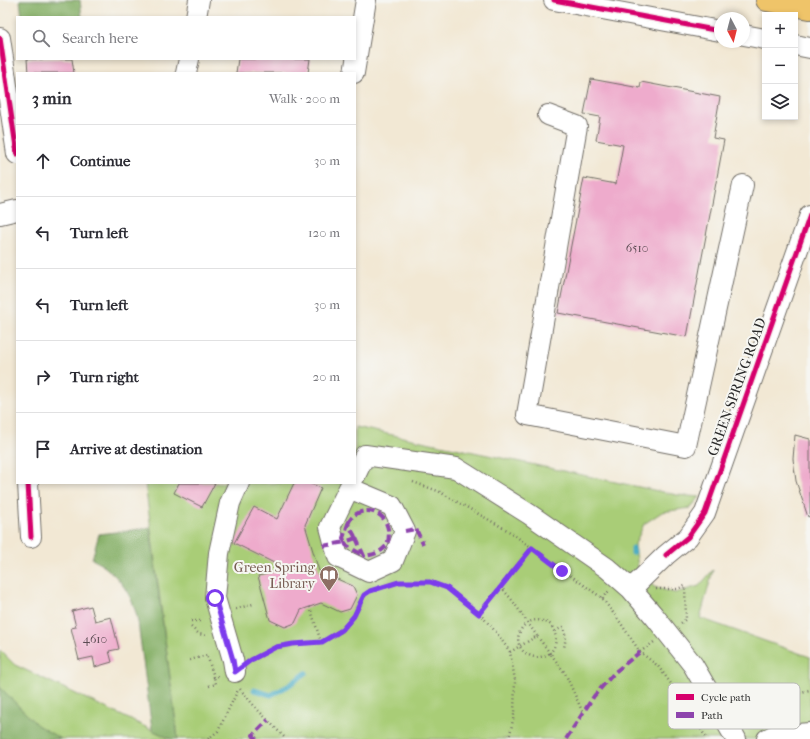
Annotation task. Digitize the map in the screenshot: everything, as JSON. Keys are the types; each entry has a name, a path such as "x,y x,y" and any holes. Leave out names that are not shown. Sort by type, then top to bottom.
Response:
{"main road":[{"path":"767,0 810,8"}],"street":[{"path":"196,16 199,0"},
{"path":"354,72 366,0"},
{"path":"554,0 714,30"},
{"path":"750,36 762,38"},
{"path":"0,38 15,125 16,140"},
{"path":"798,46 810,48"},
{"path":"186,72 189,60"},
{"path":"548,115 577,126 527,415 686,446 743,185"},
{"path":"0,214 16,210"},
{"name":"GREEN SPRING ROAD","path":"631,589 666,554 688,537 705,513 810,215"},
{"path":"356,468 360,454 456,468 529,514 607,568 631,589 655,617 693,666 703,683"},
{"path":"28,484 31,537"},
{"path":"239,484 230,503 219,553 215,598 233,660 243,666"},
{"path":"730,729 736,739"},
{"path":"763,732 773,736 810,733"}],"path":[{"path":"408,480 438,491 507,530 602,598 640,652 658,666 670,683"},
{"path":"479,614 532,548"},
{"path":"384,586 399,582 430,582 447,588 479,614 496,632 510,652 515,680 514,715 510,739"},
{"path":"501,587 565,674 583,713"},
{"path":"214,677 243,666 276,647 322,642 342,630 354,616 364,595 377,589"},
{"path":"310,607 322,642"},
{"path":"540,620 551,625 555,631 556,642 550,653 539,658 533,657 527,654 520,647 518,639 519,633 527,622 540,620"},
{"path":"555,631 563,626 566,637 564,648"},
{"path":"510,652 537,636"},
{"path":"190,660 207,654 216,684 209,686"},
{"path":"208,739 218,731 239,688 286,739"},
{"path":"800,692 810,690"},
{"path":"701,729 707,739"}],"green space":[{"path":"20,0 80,0 82,16 22,16"},
{"path":"356,427 677,495 700,497 690,508 662,512 644,524 635,544 638,568 654,587 675,593 699,586 713,570 700,618 810,657 810,739 178,739 145,484 356,484"},
{"path":"150,528 178,739 171,739 152,730 136,612 128,593 116,577 101,564 92,559 99,534"},
{"path":"0,650 15,665 171,739 0,739"},
{"path":"0,687 37,725 61,739 0,739"}],"building":[{"path":"27,60 72,60 74,72 28,72"},
{"path":"238,60 310,60 308,72 236,72"},
{"path":"591,79 640,88 641,82 720,97 713,138 724,140 687,337 558,313 584,178 616,184 623,145 596,140 600,117 584,114"},
{"path":"795,435 810,439 810,516 808,517 796,481 793,459"},
{"path":"178,484 214,484 202,507 174,493"},
{"path":"294,484 311,484 321,488 305,525 319,571 353,586 357,595 350,609 340,612 321,603 301,610 295,623 285,627 270,620 258,576 286,569 234,543 254,507 277,519"},
{"path":"91,606 95,621 111,617 119,649 109,651 112,662 95,667 93,657 79,660 71,628 76,627 72,611"}],"waterway":[{"path":"633,548 633,553"},
{"path":"254,690 271,695 288,686 306,673"}],"marked path":[{"path":"348,524 350,519 358,513 368,511 378,514 384,520 389,532 386,545 377,553 364,556"},
{"path":"323,546 345,542 343,538 348,524 356,538"},
{"path":"405,531 416,529 423,544"},
{"path":"356,538 364,556 346,545 345,542 356,538"},
{"path":"566,739 594,696 615,672 640,652"},
{"path":"256,739 253,735 268,720"}],"cycle path":[{"path":"554,0 714,30"},
{"path":"0,38 16,147"},
{"path":"666,555 688,537 705,513 810,215"},
{"path":"28,484 31,537"}],"place":[{"name":"Green Spring Library","path":"329,592"}],"route":[{"path":"215,598 228,640 235,672 251,660 276,647 322,642 342,630 354,616 364,595 370,591 399,582 430,582 447,588 479,614 532,548 562,571"}]}
